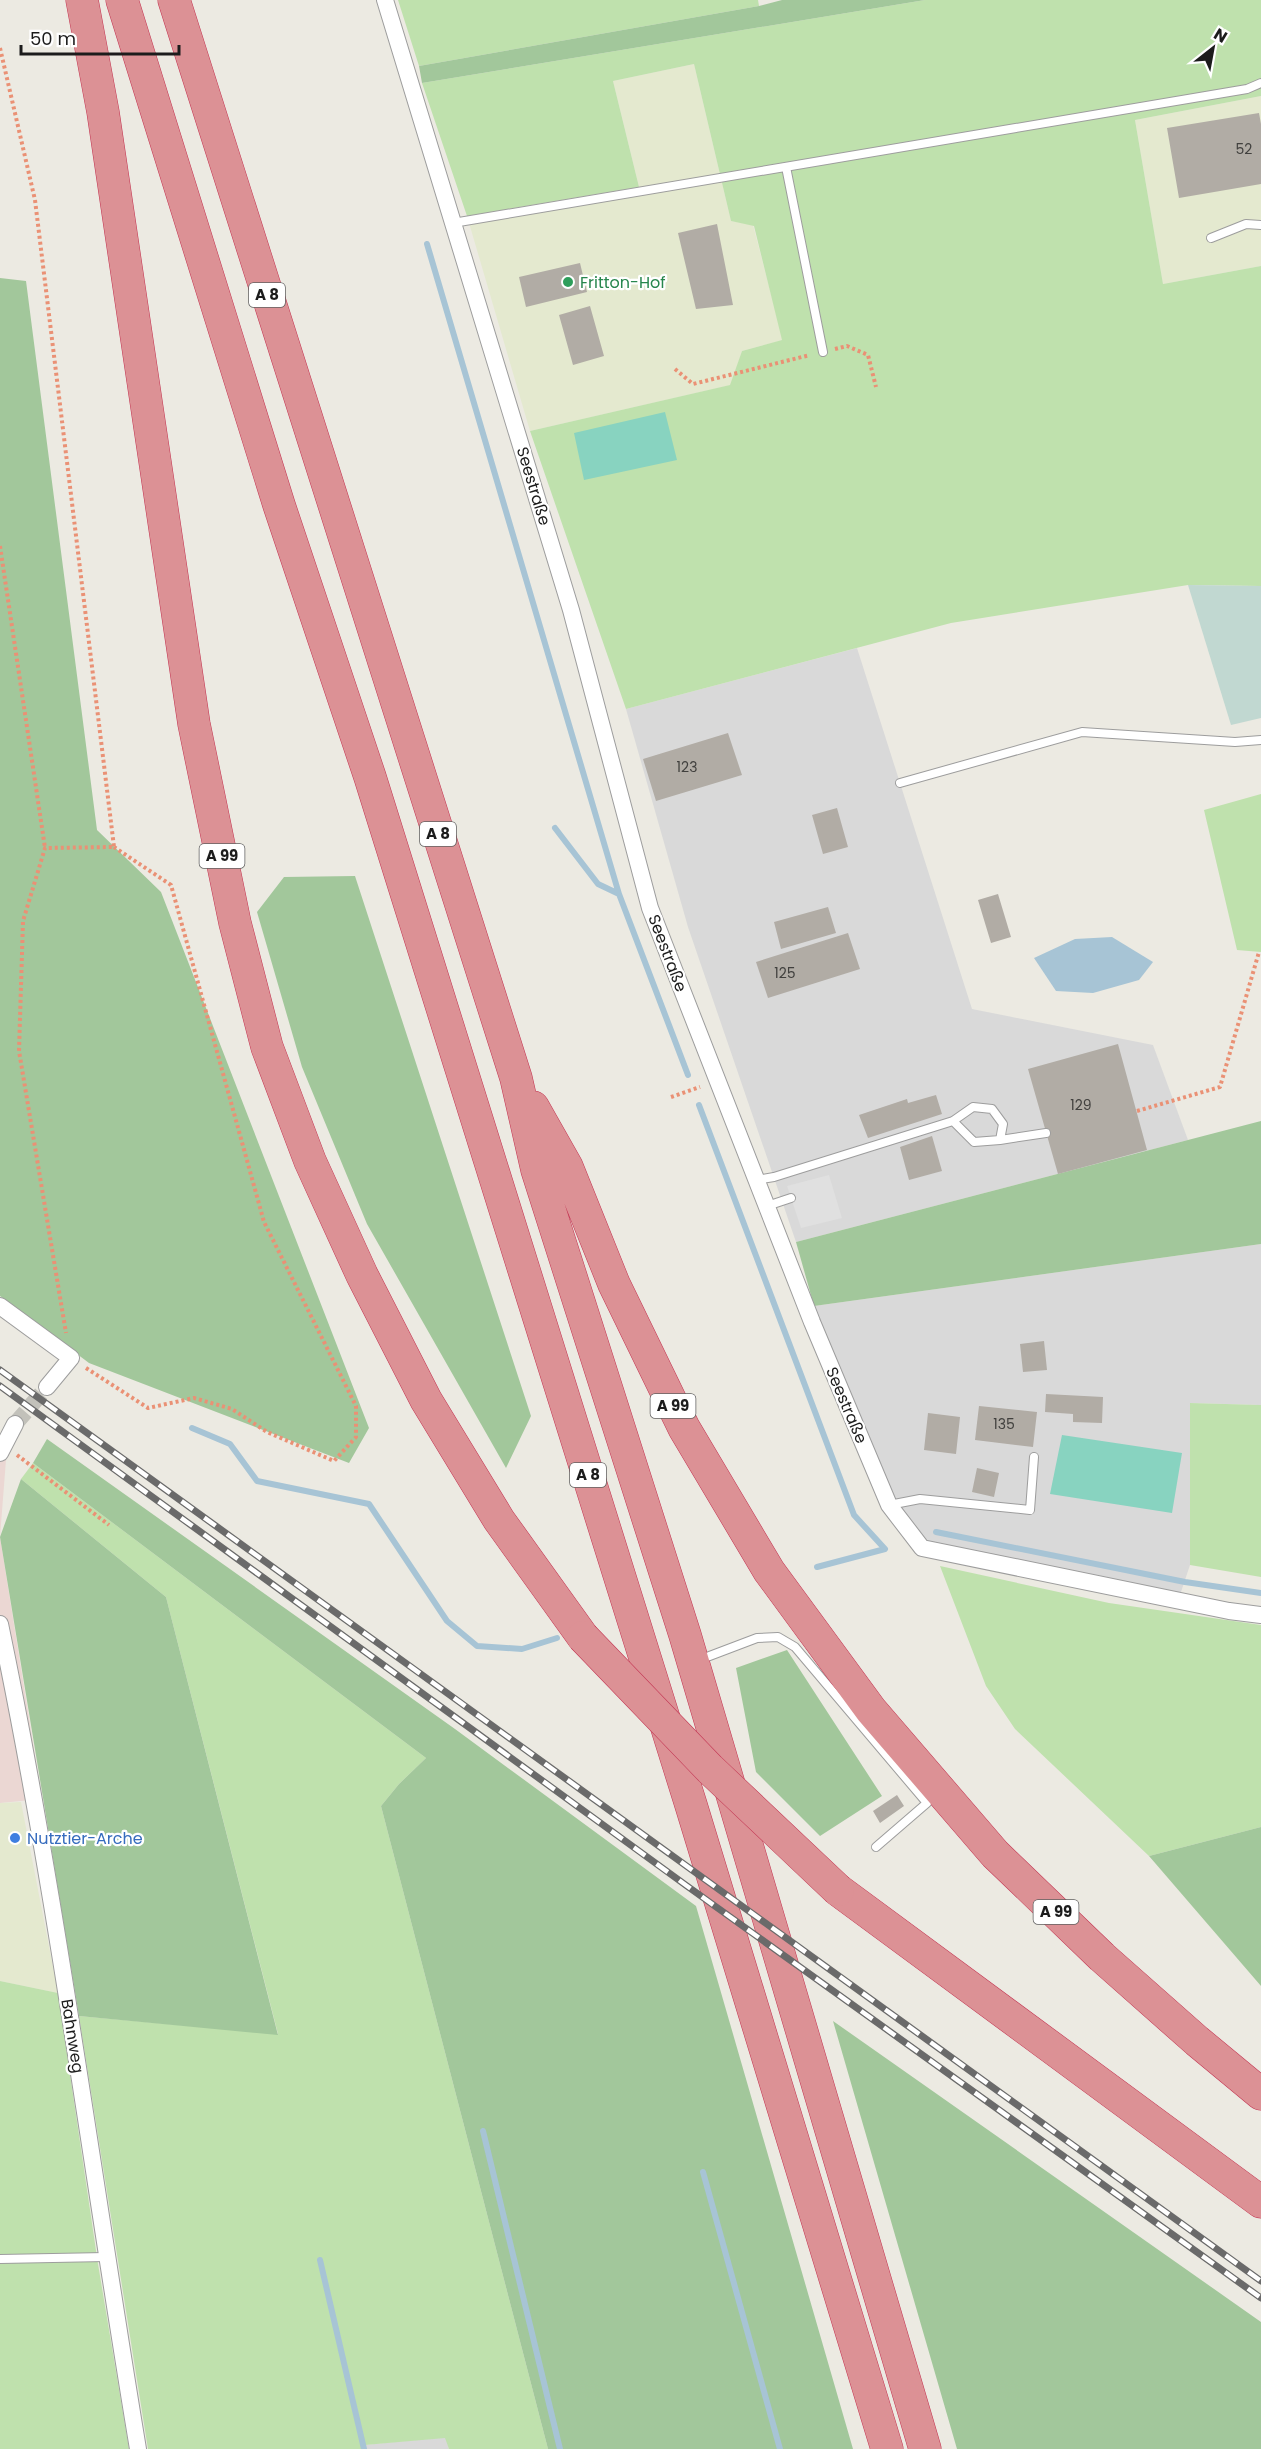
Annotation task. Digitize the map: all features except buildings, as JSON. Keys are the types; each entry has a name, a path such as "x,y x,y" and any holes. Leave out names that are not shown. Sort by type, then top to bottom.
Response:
{"highway":[{"name":"A 99","path":"82,0 103,112 194,724 236,922 267,1047 310,1161 362,1275 426,1400 499,1520 583,1637 710,1769 838,1890 1261,2202"},
{"name":"A 8","path":"122,0 279,505 373,788 680,1770 887,2449"},
{"name":"A 8","path":"174,0 516,1078 537,1170 693,1663 925,2449"},
{"name":"A 99","path":"516,1078 567,1167 614,1284 684,1428 769,1571 870,1710 995,1854 1110,1964 1261,2094"}],"street":[{"name":"Seestraße","path":"386,0 571,610 650,908 812,1322 889,1505 922,1548 1229,1611 1261,1615"},
{"path":"0,1306 71,1358 46,1387"},
{"path":"2,1449 15,1424"},
{"name":"Bahnweg","path":"0,1624 20,1719 67,1996 106,2257 138,2449"}],"lane":[{"path":"453,223 1247,89 1261,83"},
{"path":"786,167 823,352"},
{"path":"1211,238 1246,224 1261,225"},
{"path":"900,783 1082,732 1235,742 1261,740"},
{"path":"756,1180 774,1177 953,1121 973,1107 992,1109 1003,1124 1000,1140"},
{"path":"953,1121 974,1142 1046,1133"},
{"path":"767,1206 791,1198"},
{"path":"889,1505 920,1499 1030,1510 1034,1457"},
{"path":"693,1663 757,1638 778,1638 795,1647 927,1803 876,1847"},
{"path":"0,2259 106,2257"}],"path":[{"path":"0,48 35,200 114,847"},
{"path":"675,369 693,384 846,346 868,355 876,387"},
{"path":"0,546 45,848 23,921 20,1051 71,1358 148,1407 194,1398 222,1406 232,1409 267,1432 334,1461 356,1437 356,1406 264,1222 171,885 114,847 45,848"},
{"path":"1137,1112 1220,1087 1260,952"},
{"path":"671,1097 718,1082"},
{"path":"2,1449 109,1525"}],"shaded area":[{"path":"1188,585 1261,586 1261,718 1231,725"},
{"path":"857,648 972,1009 1153,1045 1188,1140 796,1242 688,927 626,709"},
{"path":"1112,937 1153,962 1139,980 1093,993 1056,991 1034,958 1075,939"},
{"path":"829,1175 842,1218 801,1228 787,1186"},
{"path":"1261,1244 1261,1405 1191,1403 1190,1565 1178,1601 922,1548 889,1505 814,1306"},
{"path":"0,1442 7,1447 0,1537"},
{"path":"0,1537 42,1799 0,1803"},
{"path":"446,2437 449,2449 365,2449 364,2445"}],"green space":[{"path":"398,0 758,0 759,6 419,66"},
{"path":"782,0 925,0 422,83 419,66"},
{"path":"925,0 1261,0 1261,96 1135,120 1163,284 1261,266 1261,586 1188,585 951,623 626,709 530,431 730,385 742,351 782,340 754,226 731,221 694,64 613,81 639,187 467,216 422,83"},
{"path":"694,64 731,221 753,225 783,340 742,351 731,385 530,431 467,216 639,187 613,81"},
{"path":"1261,96 1261,266 1163,284 1135,120"},
{"path":"0,278 26,281 97,830 161,892 369,1428 349,1463 89,1363 0,1296"},
{"path":"665,412 677,460 584,480 574,433"},
{"path":"1261,794 1261,952 1237,950 1204,810"},
{"path":"355,876 531,1416 506,1468 367,1224 302,1067 257,912 284,877"},
{"path":"1261,1121 1261,1244 814,1306 796,1242"},
{"path":"1190,1403 1261,1405 1261,1577 1190,1565"},
{"path":"1062,1435 1182,1453 1172,1513 1050,1494"},
{"path":"47,1439 455,1729 696,1906 853,2449 548,2449 381,1806 399,1784 426,1758 33,1463"},
{"path":"33,1463 426,1758 399,1784 381,1806 548,2449 449,2449 445,2438 365,2445 365,2449 148,2449 79,2016 278,2034 166,1597 21,1479"},
{"path":"21,1479 166,1597 278,2035 79,2016 0,1537"},
{"path":"940,1566 1109,1603 1261,1625 1261,1827 1149,1856 1015,1729 986,1686"},
{"path":"787,1650 882,1796 820,1836 756,1772 736,1668"},
{"path":"21,1802 58,1993 0,1981 0,1803"},
{"path":"1261,1827 1261,1986 1149,1856"},
{"path":"0,1981 58,1993 98,2264 129,2449 0,2449"},
{"path":"833,2021 1261,2322 1261,2449 957,2449"}],"waterway":[{"path":"427,244 619,894"},
{"path":"555,828 598,884 619,894 688,1075"},
{"path":"699,1105 854,1515 885,1549 817,1567"},
{"path":"192,1428 230,1444 257,1481 369,1504 447,1621 477,1646 522,1649 557,1638"},
{"path":"936,1532 1185,1582 1261,1593"},
{"path":"483,2131 560,2449"},
{"path":"703,2172 780,2449"},
{"path":"320,2260 364,2449"}],"tunnel":[{"path":"15,1424 47,1387"}],"railway":[{"path":"0,1370 1261,2281"},
{"path":"0,1386 687,1886 1261,2298"}],"place":[{"name":"Fritton-Hof","path":"568,282"},
{"name":"Nutztier-Arche","path":"15,1838"}]}
